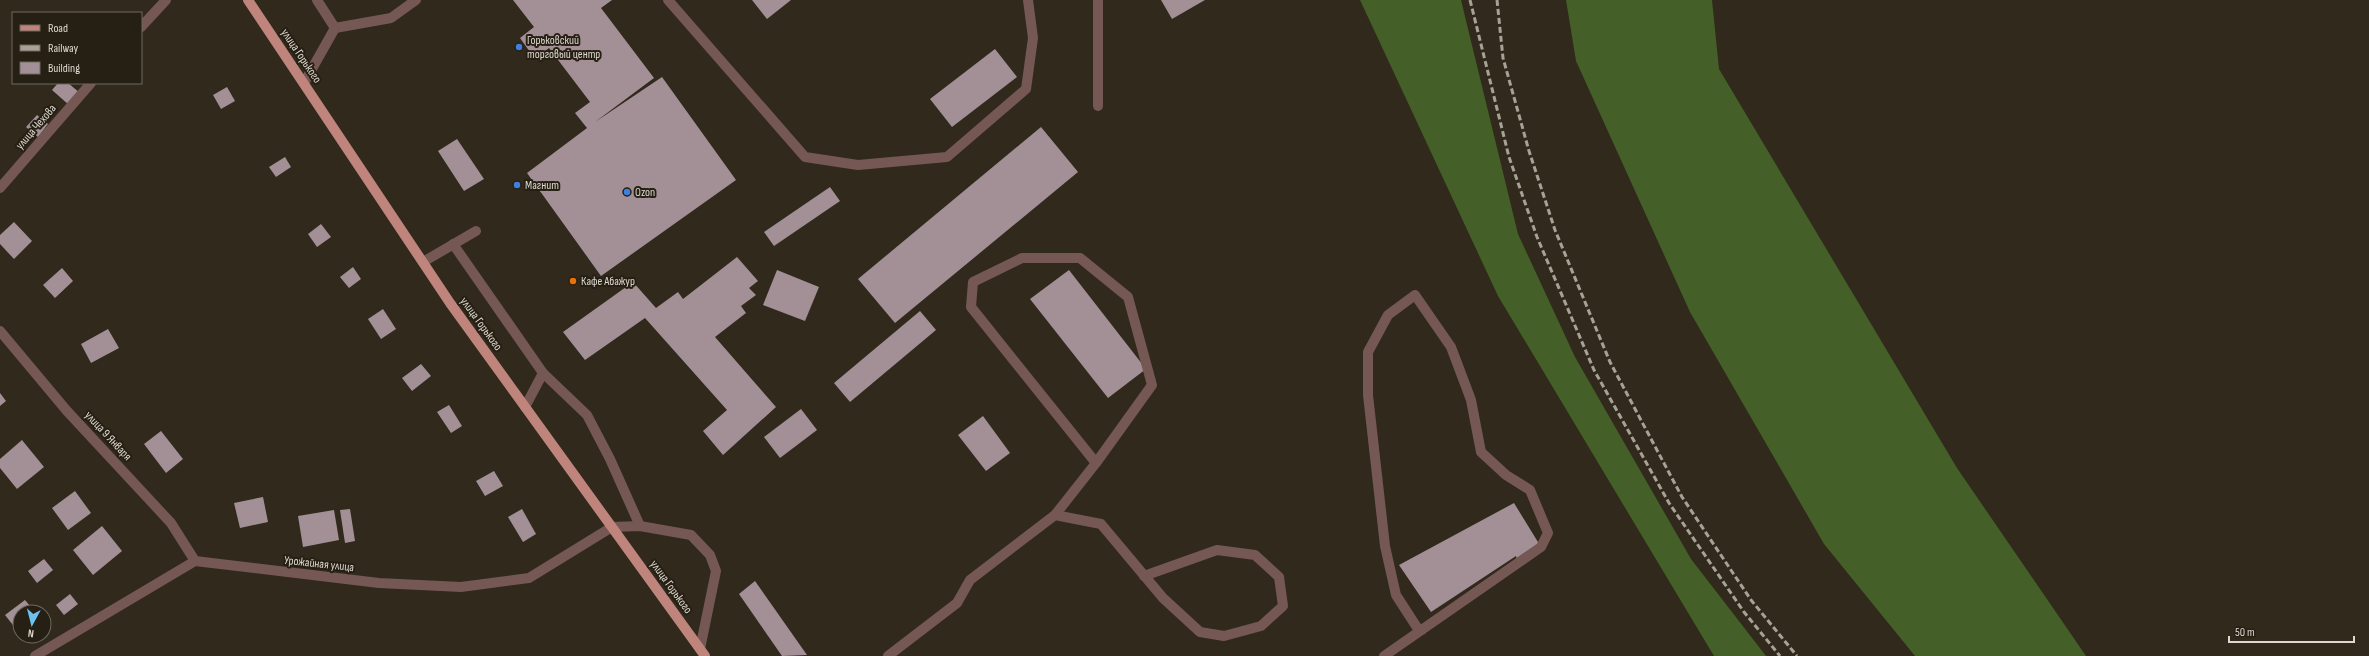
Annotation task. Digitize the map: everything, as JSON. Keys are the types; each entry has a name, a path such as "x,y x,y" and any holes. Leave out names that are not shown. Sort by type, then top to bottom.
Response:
{"main road":[{"name":"улица Горького","path":"248,0 422,262 525,408 702,652"}],"street":[{"path":"142,26 166,0"},
{"path":"317,0 335,28"},
{"path":"335,28 391,18 416,0"},
{"path":"668,0 805,157 858,165 947,157 1026,89 1033,38 1028,0"},
{"path":"1098,0 1098,106"},
{"path":"304,83 335,28"},
{"name":"улица Чехова","path":"0,188 90,84"},
{"path":"422,262 476,231"},
{"path":"453,244 543,373 587,415 610,459 640,526"},
{"path":"888,656 957,602 970,580 1055,515 1096,464 1152,385 1128,297 1080,258 1022,258 973,282 971,307 1096,464"},
{"path":"1384,656 1422,630 1541,547 1548,533 1530,490 1506,475 1481,452 1471,400 1451,347 1415,295 1388,315 1368,352 1368,395 1385,546 1396,594 1418,629 1422,630"},
{"name":"улица 9 Января","path":"0,331 67,411 171,523 195,561"},
{"path":"525,408 543,373"},
{"path":"1055,515 1101,524 1144,576 1163,598 1200,632 1224,636 1261,626 1283,606 1279,577 1255,555 1217,550 1144,576"},
{"path":"612,528 640,526 691,535 710,555 716,571 702,652"},
{"name":"Урожайная улица","path":"195,561 379,583 461,587 529,578 612,528"},
{"path":"36,656 195,561"}],"green space":[{"path":"1360,0 1461,0 1518,234 1575,357 1691,559 1766,656 1714,656 1498,296"},
{"path":"1566,0 1712,0 1719,69 1957,468 2086,656 1915,656 1824,544 1690,312 1576,61"}],"building":[{"path":"513,0 612,0 601,8 654,78 595,122 662,77 736,180 601,276 527,173 587,128 575,113 590,102 549,48 535,59 520,38 534,27"},
{"path":"752,0 791,0 767,19"},
{"path":"1161,0 1205,0 1172,19"},
{"path":"995,49 1017,77 952,127 930,99"},
{"path":"57,84 69,84 80,93 69,105 52,90"},
{"path":"227,87 235,101 221,109 213,95"},
{"path":"37,115 48,124 38,137 26,127"},
{"path":"1041,127 1078,172 895,323 858,279"},
{"path":"457,139 484,179 464,191 438,151"},
{"path":"285,157 291,167 276,177 269,167"},
{"path":"830,187 840,201 774,246 764,232"},
{"path":"14,222 32,241 14,259 0,244 0,235"},
{"path":"321,224 331,237 317,247 308,234"},
{"path":"737,257 758,281 749,288 756,295 741,306 746,313 715,337 776,407 723,455 703,431 727,410 645,318 585,360 563,332 633,282 656,308 678,292 683,299"},
{"path":"353,267 361,279 349,288 340,277"},
{"path":"62,268 73,281 55,298 43,285"},
{"path":"777,270 819,287 805,321 763,305"},
{"path":"1069,270 1146,369 1108,398 1030,299"},
{"path":"383,309 396,329 381,339 368,319"},
{"path":"920,311 936,330 850,402 834,383"},
{"path":"108,329 119,348 91,363 81,344"},
{"path":"421,364 431,376 412,391 402,378"},
{"path":"0,393 6,401 0,406"},
{"path":"449,405 462,426 451,433 437,412"},
{"path":"801,409 817,430 780,458 764,437"},
{"path":"983,416 1010,453 986,471 958,435"},
{"path":"161,431 183,459 166,473 144,444"},
{"path":"22,440 44,467 17,489 0,468 0,459"},
{"path":"494,471 503,486 485,496 476,481"},
{"path":"75,491 91,513 68,530 52,508"},
{"path":"263,497 268,522 240,528 234,503"},
{"path":"1514,503 1541,547 1518,563 1516,556 1431,612 1399,565"},
{"path":"350,509 355,541 345,543 340,510"},
{"path":"522,509 536,534 523,542 508,517"},
{"path":"334,510 339,540 303,547 298,516"},
{"path":"102,526 122,551 93,575 73,550"},
{"path":"44,559 53,570 37,583 28,571"},
{"path":"755,581 807,655 782,656 739,594"},
{"path":"70,594 78,604 64,615 56,605"},
{"path":"25,600 28,604 20,604"},
{"path":"12,610 12,624 5,615"}],"railway":[{"path":"1470,0 1509,157 1537,237 1594,370 1669,503 1744,612 1780,656"},
{"path":"1497,0 1503,58 1529,151 1555,230 1610,362 1682,497 1751,600 1797,656"}],"place":[{"name":"Горьковский торговый центр","path":"519,47"},
{"name":"Магнит","path":"517,185"},
{"name":"Ozon","path":"627,192"},
{"name":"Кафе Абажур","path":"573,281"}]}
